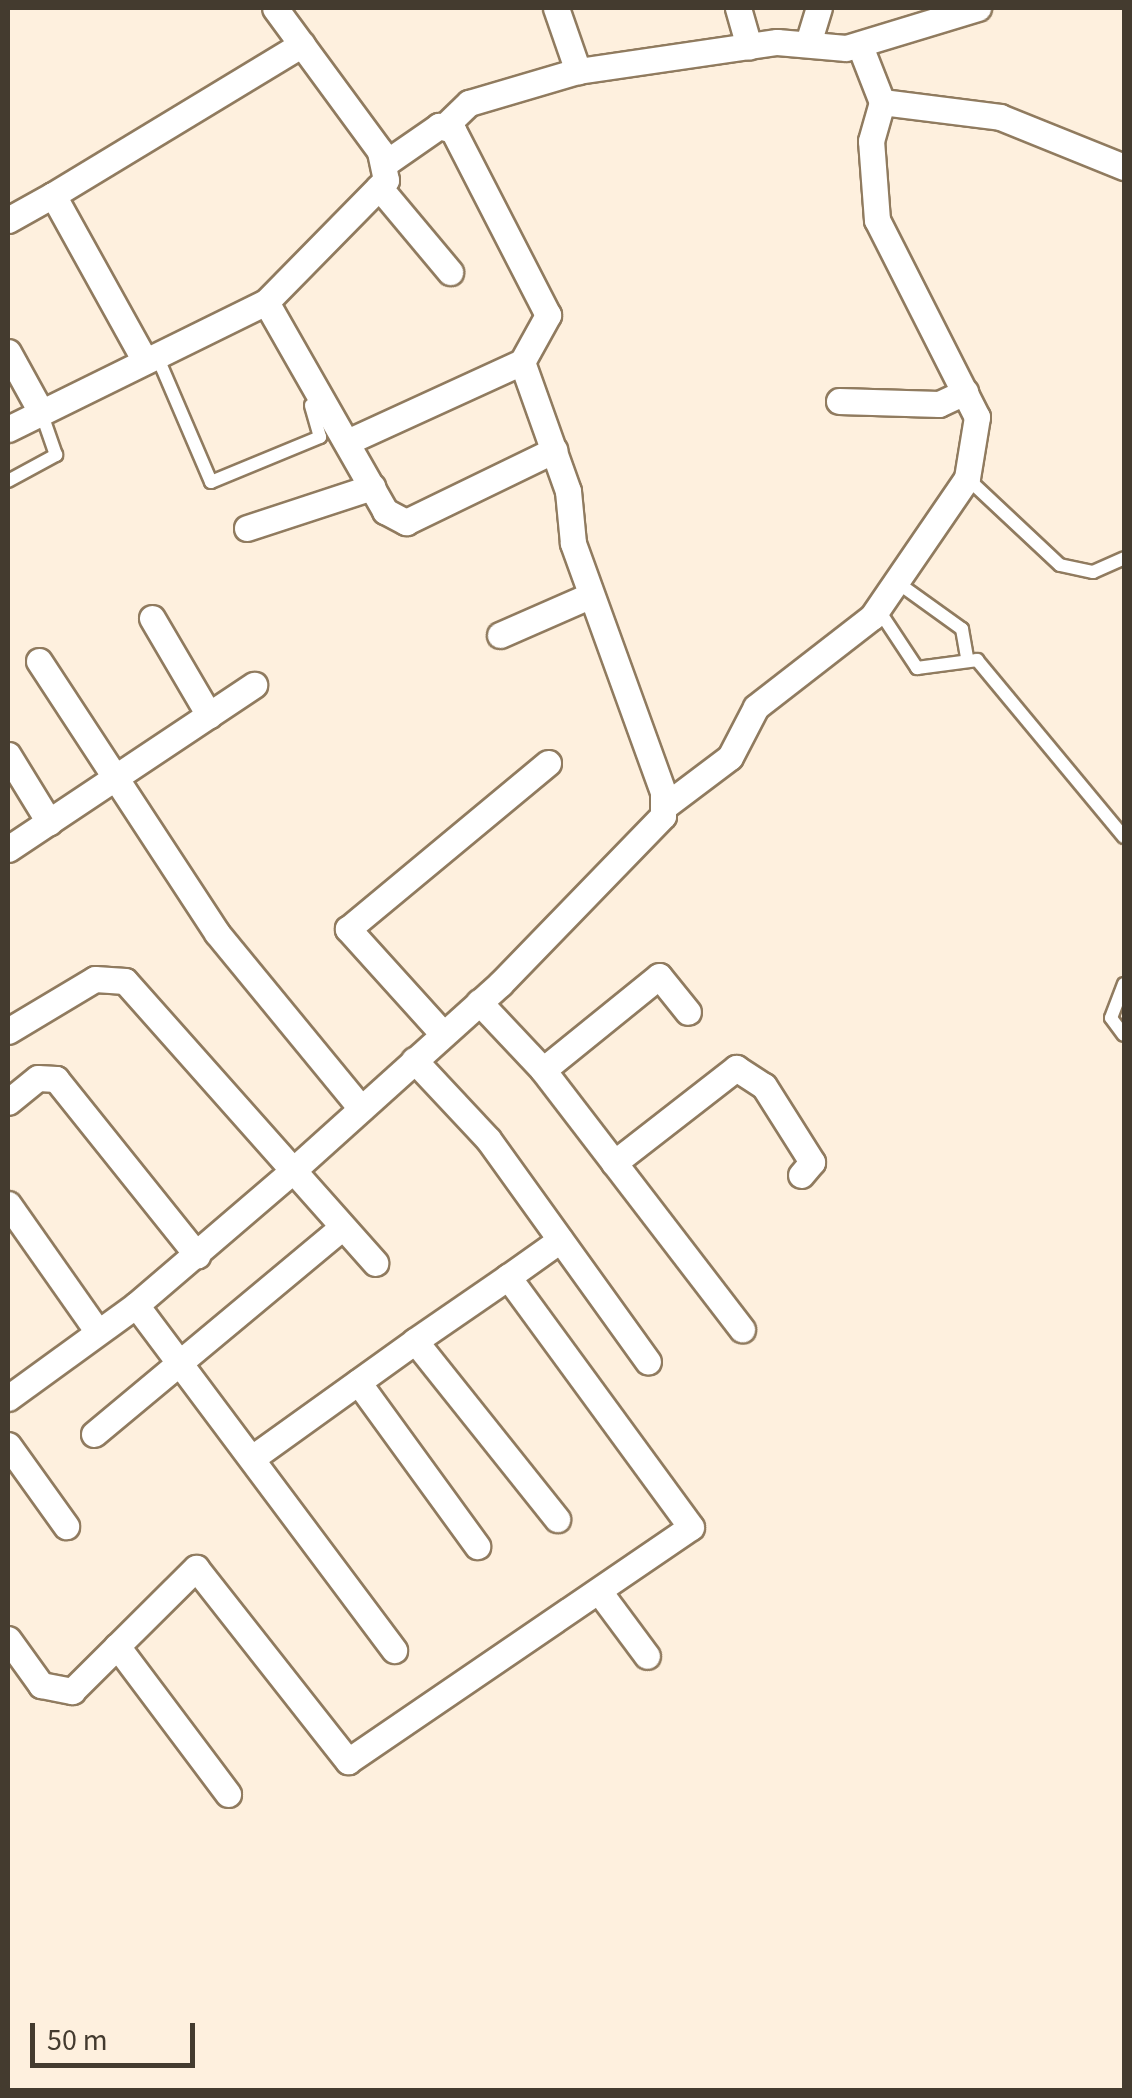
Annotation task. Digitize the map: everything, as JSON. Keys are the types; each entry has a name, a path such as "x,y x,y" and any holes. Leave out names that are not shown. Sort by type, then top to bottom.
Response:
{"street":[{"path":"276,8 387,162"},
{"path":"556,8 578,71"},
{"path":"738,8 749,46"},
{"path":"809,40 819,8"},
{"path":"8,429 262,304 379,187 387,162 446,125 469,102 578,71 749,46 809,40 860,46 978,8"},
{"path":"8,220 302,44"},
{"path":"8,1398 136,1305 197,1255 480,1002 654,828 665,806 730,757 756,707 878,609 967,478 977,417 878,220 871,142 882,102 860,46"},
{"path":"882,102 1000,117 1124,167"},
{"path":"347,442 522,362 548,315 446,125"},
{"path":"379,187 450,272"},
{"path":"53,194 151,358"},
{"path":"262,304 385,511 406,522 554,450"},
{"path":"8,352 41,412"},
{"path":"522,362 554,450 591,595 665,806"},
{"path":"839,400 939,404 965,392"},
{"path":"247,528 372,487"},
{"path":"500,635 591,595"},
{"path":"152,618 209,715"},
{"path":"39,661 217,933 361,1108"},
{"path":"8,849 254,685"},
{"path":"8,755 49,822"},
{"path":"443,1034 348,929 548,763"},
{"path":"543,1070 658,976 688,1012"},
{"path":"8,1032 96,980 125,981 288,1174 375,1263"},
{"path":"480,1002 543,1070 742,1329"},
{"path":"414,1060 488,1139 648,1362"},
{"path":"614,1163 736,1068 764,1086 812,1162 801,1175"},
{"path":"8,1102 38,1078 56,1079 197,1255"},
{"path":"8,1204 98,1332"},
{"path":"94,1434 341,1228"},
{"path":"255,1456 560,1240"},
{"path":"8,1639 56,1695 117,1646 185,1574 207,1572 348,1761 601,1594 692,1527 508,1277"},
{"path":"136,1305 255,1456 394,1650"},
{"path":"416,1341 557,1519"},
{"path":"358,1382 476,1546"},
{"path":"8,1445 66,1526"},
{"path":"601,1594 647,1656"},
{"path":"117,1646 228,1794"}],"lane":[{"path":"151,358 211,482 310,444 322,426 262,304"},
{"path":"8,480 56,455 41,412"},
{"path":"967,478 1060,565 1093,572 1124,558"},
{"path":"898,583 962,628 967,657 1124,837"},
{"path":"878,609 917,668 967,657"},
{"path":"1124,984 1112,1018 1124,1035"}]}
